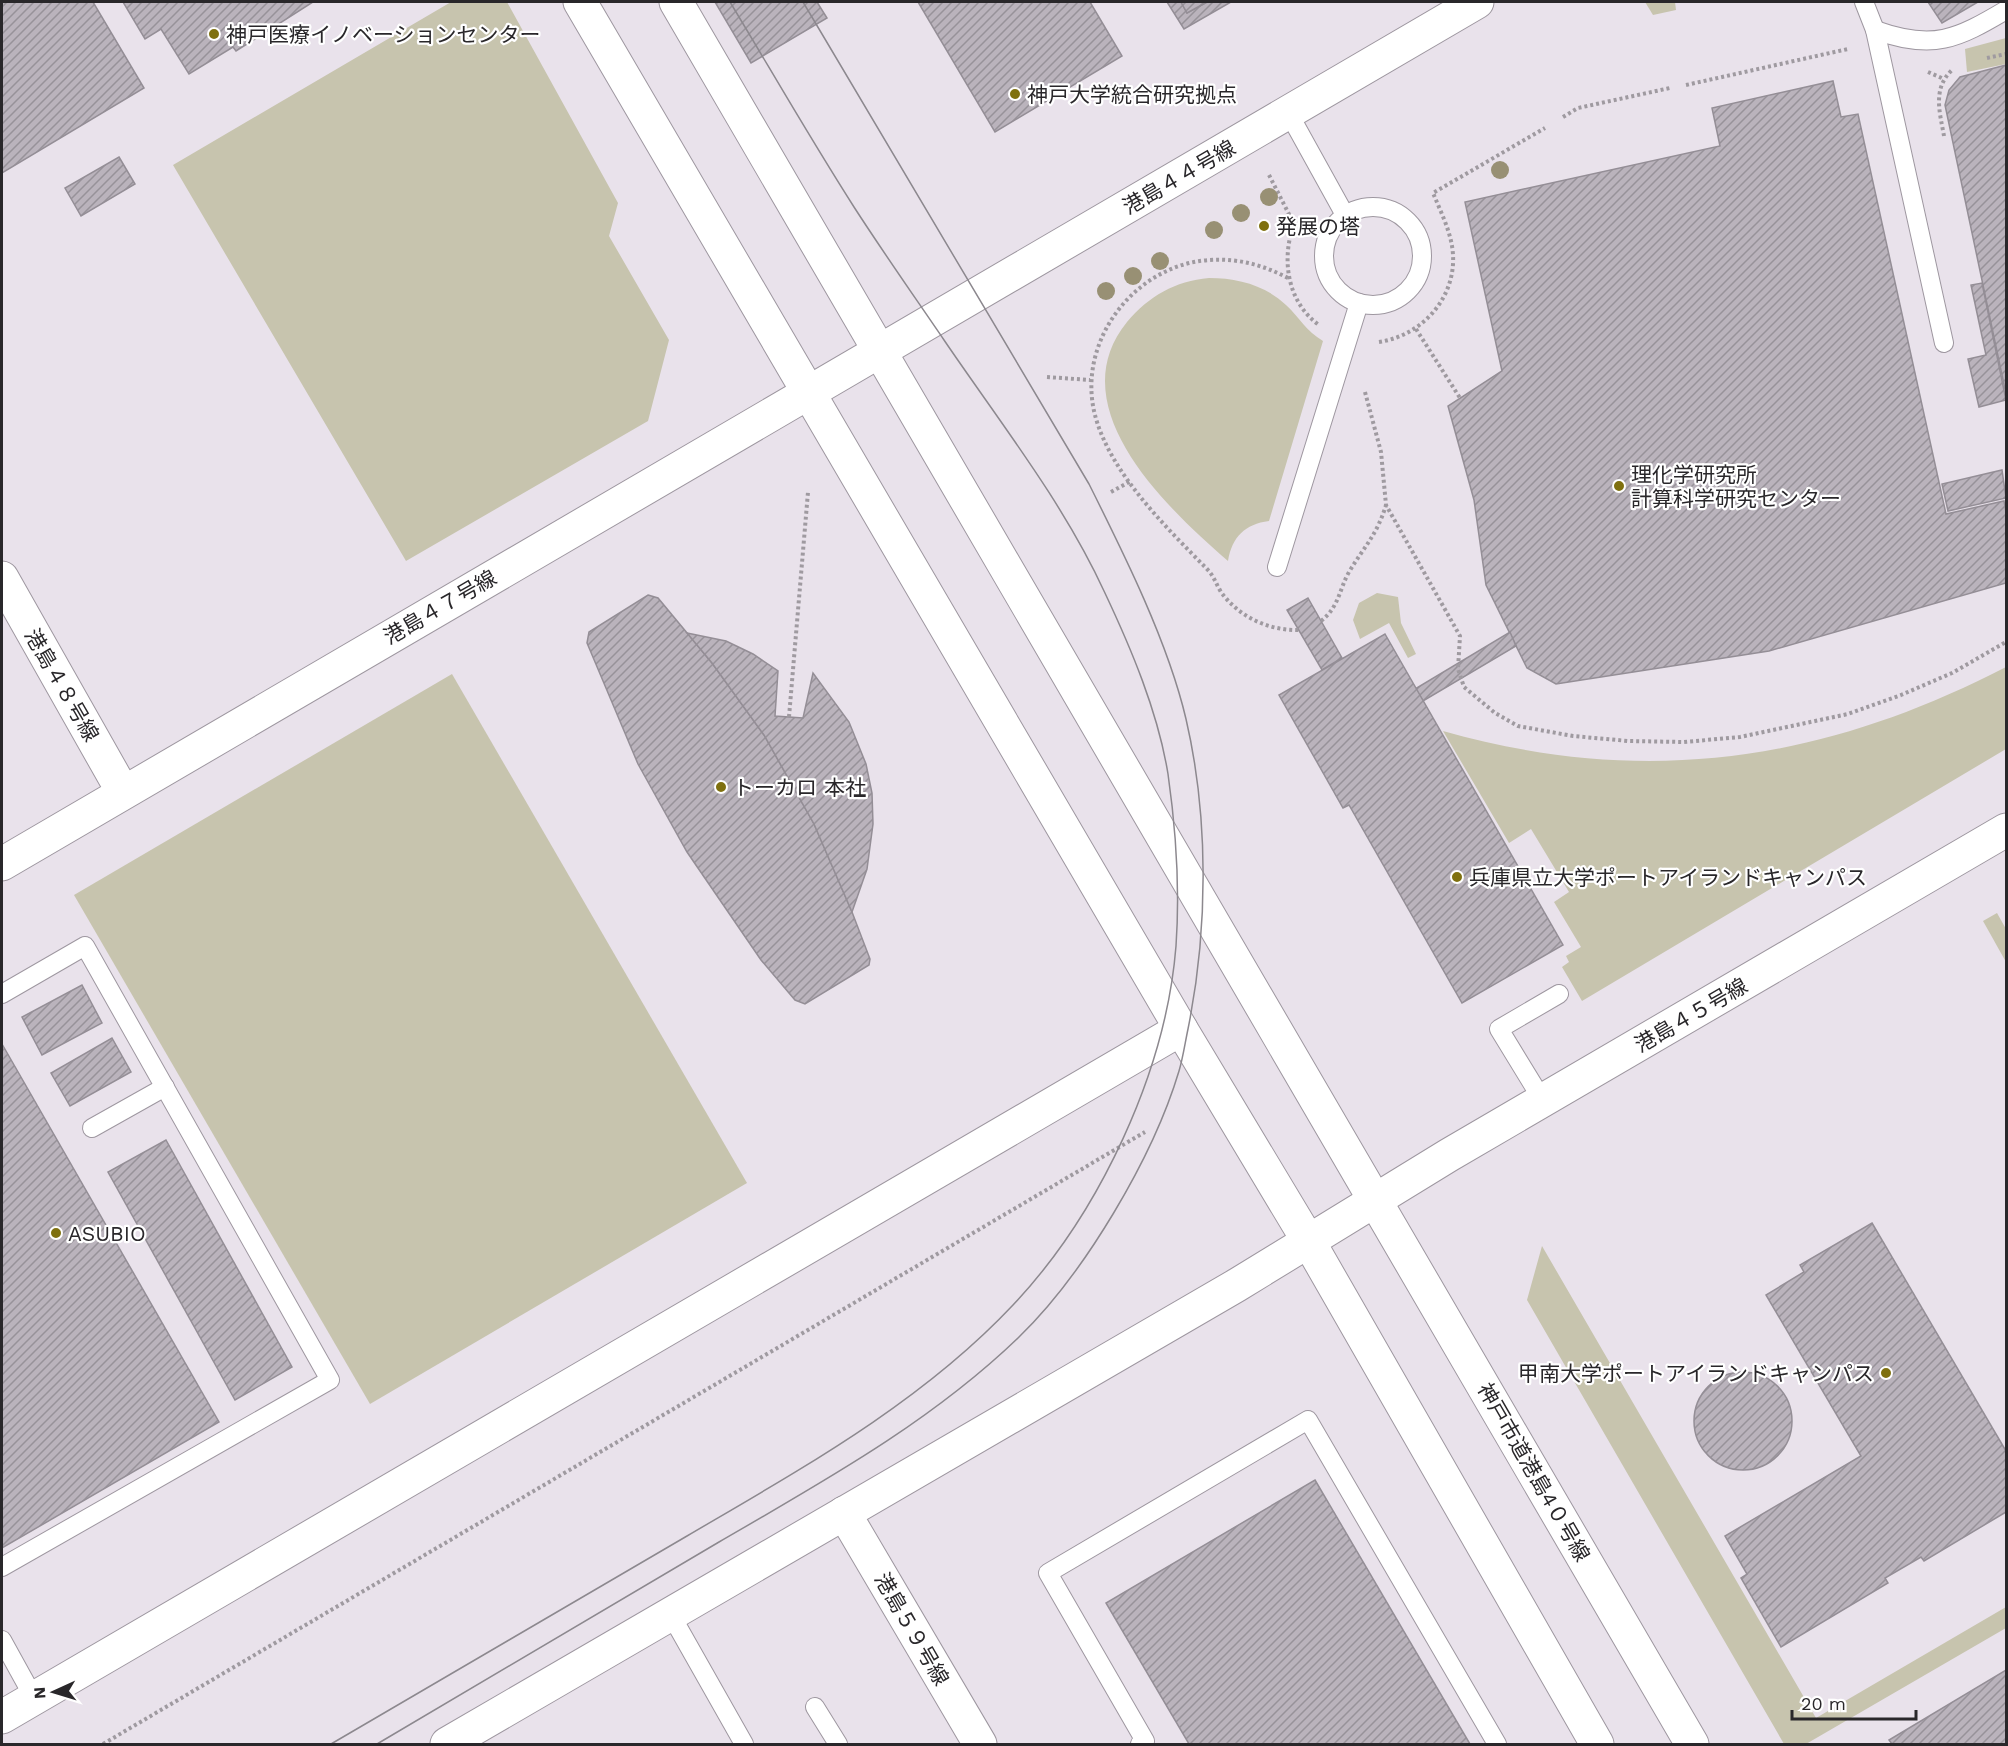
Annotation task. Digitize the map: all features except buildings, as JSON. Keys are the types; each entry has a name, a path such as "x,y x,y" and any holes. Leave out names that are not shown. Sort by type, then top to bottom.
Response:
{"street":[{"path":"580,2 1181,1029 1309,1242 1597,1744"},
{"name":"神戸市道港島4０号線","path":"676,2 1692,1744"},
{"name":"港島４４号線","path":"880,351 1478,2"},
{"name":"港島４７号線","path":"2,864 880,351"},
{"name":"港島４８号線","path":"2,578 123,792"},
{"name":"港島４５号線","path":"447,1744 1309,1242 1376,1199 2007,830"},
{"path":"2,1717 1181,1029"},
{"name":"港島５９号線","path":"844,1513 980,1744"}],"lane":[{"path":"1864,2 1875,30 1944,343"},
{"path":"1875,30 1910,40 1947,39 1964,35 2007,10"},
{"path":"1288,112 1345,215"},
{"path":"1373,206 1389,209 1413,227 1419,241 1422,255 1416,277 1402,295 1389,302 1374,305 1359,303 1336,288 1324,263 1328,236 1345,215 1359,208 1373,206"},
{"path":"1277,567 1359,303"},
{"path":"2,994 85,946 330,1380 2,1567"},
{"path":"1543,1101 1499,1029 1559,994"},
{"path":"92,1128 165,1087"},
{"path":"1140,1744 1145,1741 1048,1573 1308,1420 1497,1744"},
{"path":"671,1615 744,1744"},
{"path":"2,1640 34,1698"},
{"path":"815,1707 838,1744"}],"path":[{"path":"1686,85 1859,46 1944,79"},
{"path":"1944,136 1938,97 1944,79 1959,64"},
{"path":"1563,117 1578,108 1670,88"},
{"path":"1433,193 1545,128"},
{"path":"1269,175 1293,224"},
{"path":"1288,278 1258,265 1225,260 1192,263 1161,274 1133,293 1112,318 1097,348 1090,380 1092,399 1102,434 1118,466 1171,531 1213,575 1221,592 1263,625 1287,631 1300,630"},
{"path":"1416,328 1460,398"},
{"path":"1047,377 1090,380"},
{"path":"1321,621 1338,603 1347,577 1379,527 1386,505 1381,452 1364,387"},
{"path":"1111,492 1131,481"},
{"path":"789,717 808,492"},
{"path":"1386,505 1460,636 1458,669 1464,687 1495,713 1518,726 1573,736 1628,741 1684,742 1762,733 1848,714 1901,696 1952,673 2007,642"},
{"path":"103,1744 1145,1132"}],"shaded area":[{"path":"451,2 507,2 618,203 609,236 669,340 648,421 406,561 173,165"},
{"path":"1645,2 1675,2 1676,10 1653,15"},
{"path":"2006,38 2006,64 1967,72 1965,49"},
{"path":"1209,278 1240,281 1269,292 1323,341 1269,521 1253,525 1241,533 1233,545 1228,561 1177,514 1151,485 1129,454 1113,421 1105,388 1109,355 1127,322 1135,313 1154,297 1174,286"},
{"path":"1377,593 1398,597 1401,623 1416,654 1408,658 1389,623 1360,639 1353,620 1359,603"},
{"path":"2006,667 2006,749 1582,1001 1562,967 1569,962 1566,956 1581,947 1554,902 1569,892 1531,829 1509,843 1443,731 1518,749 1590,758 1661,761 1731,756 1800,744 1869,725 1937,699"},
{"path":"452,674 747,1183 370,1404 74,895"},
{"path":"1997,913 2006,929 2006,962 1983,921"},
{"path":"1542,1246 1816,1718 2006,1607 2006,1628 1806,1744 1784,1744 1527,1300"}],"tram line":[{"path":"331,1744 816,1459 899,1403 977,1340 1013,1305 1044,1269 1100,1185 1143,1091 1170,994 1178,903 1171,795 1158,727 1124,635 1088,558 1050,494 854,207 730,2"},
{"path":"377,1744 837,1473 913,1423 985,1368 1019,1337 1068,1281 1114,1213 1152,1140 1182,1061 1195,991 1199,953 1202,914 1202,834 1194,757 1186,719 1157,629 1089,484 803,2"}],"place":[{"name":"神戸医療イノベーションセンター","path":"214,34"},
{"name":"神戸大学統合研究拠点","path":"1015,94"},
{"name":"発展の塔","path":"1264,226"},
{"name":"理化学研究所 計算科学研究センター","path":"1619,486"},
{"name":"トーカロ 本社","path":"721,787"},
{"name":"兵庫県立大学ポートアイランドキャンパス","path":"1457,877"},
{"name":"ASUBIO","path":"56,1233"},
{"name":"甲南大学ポートアイランドキャンパス","path":"1886,1373"}]}
